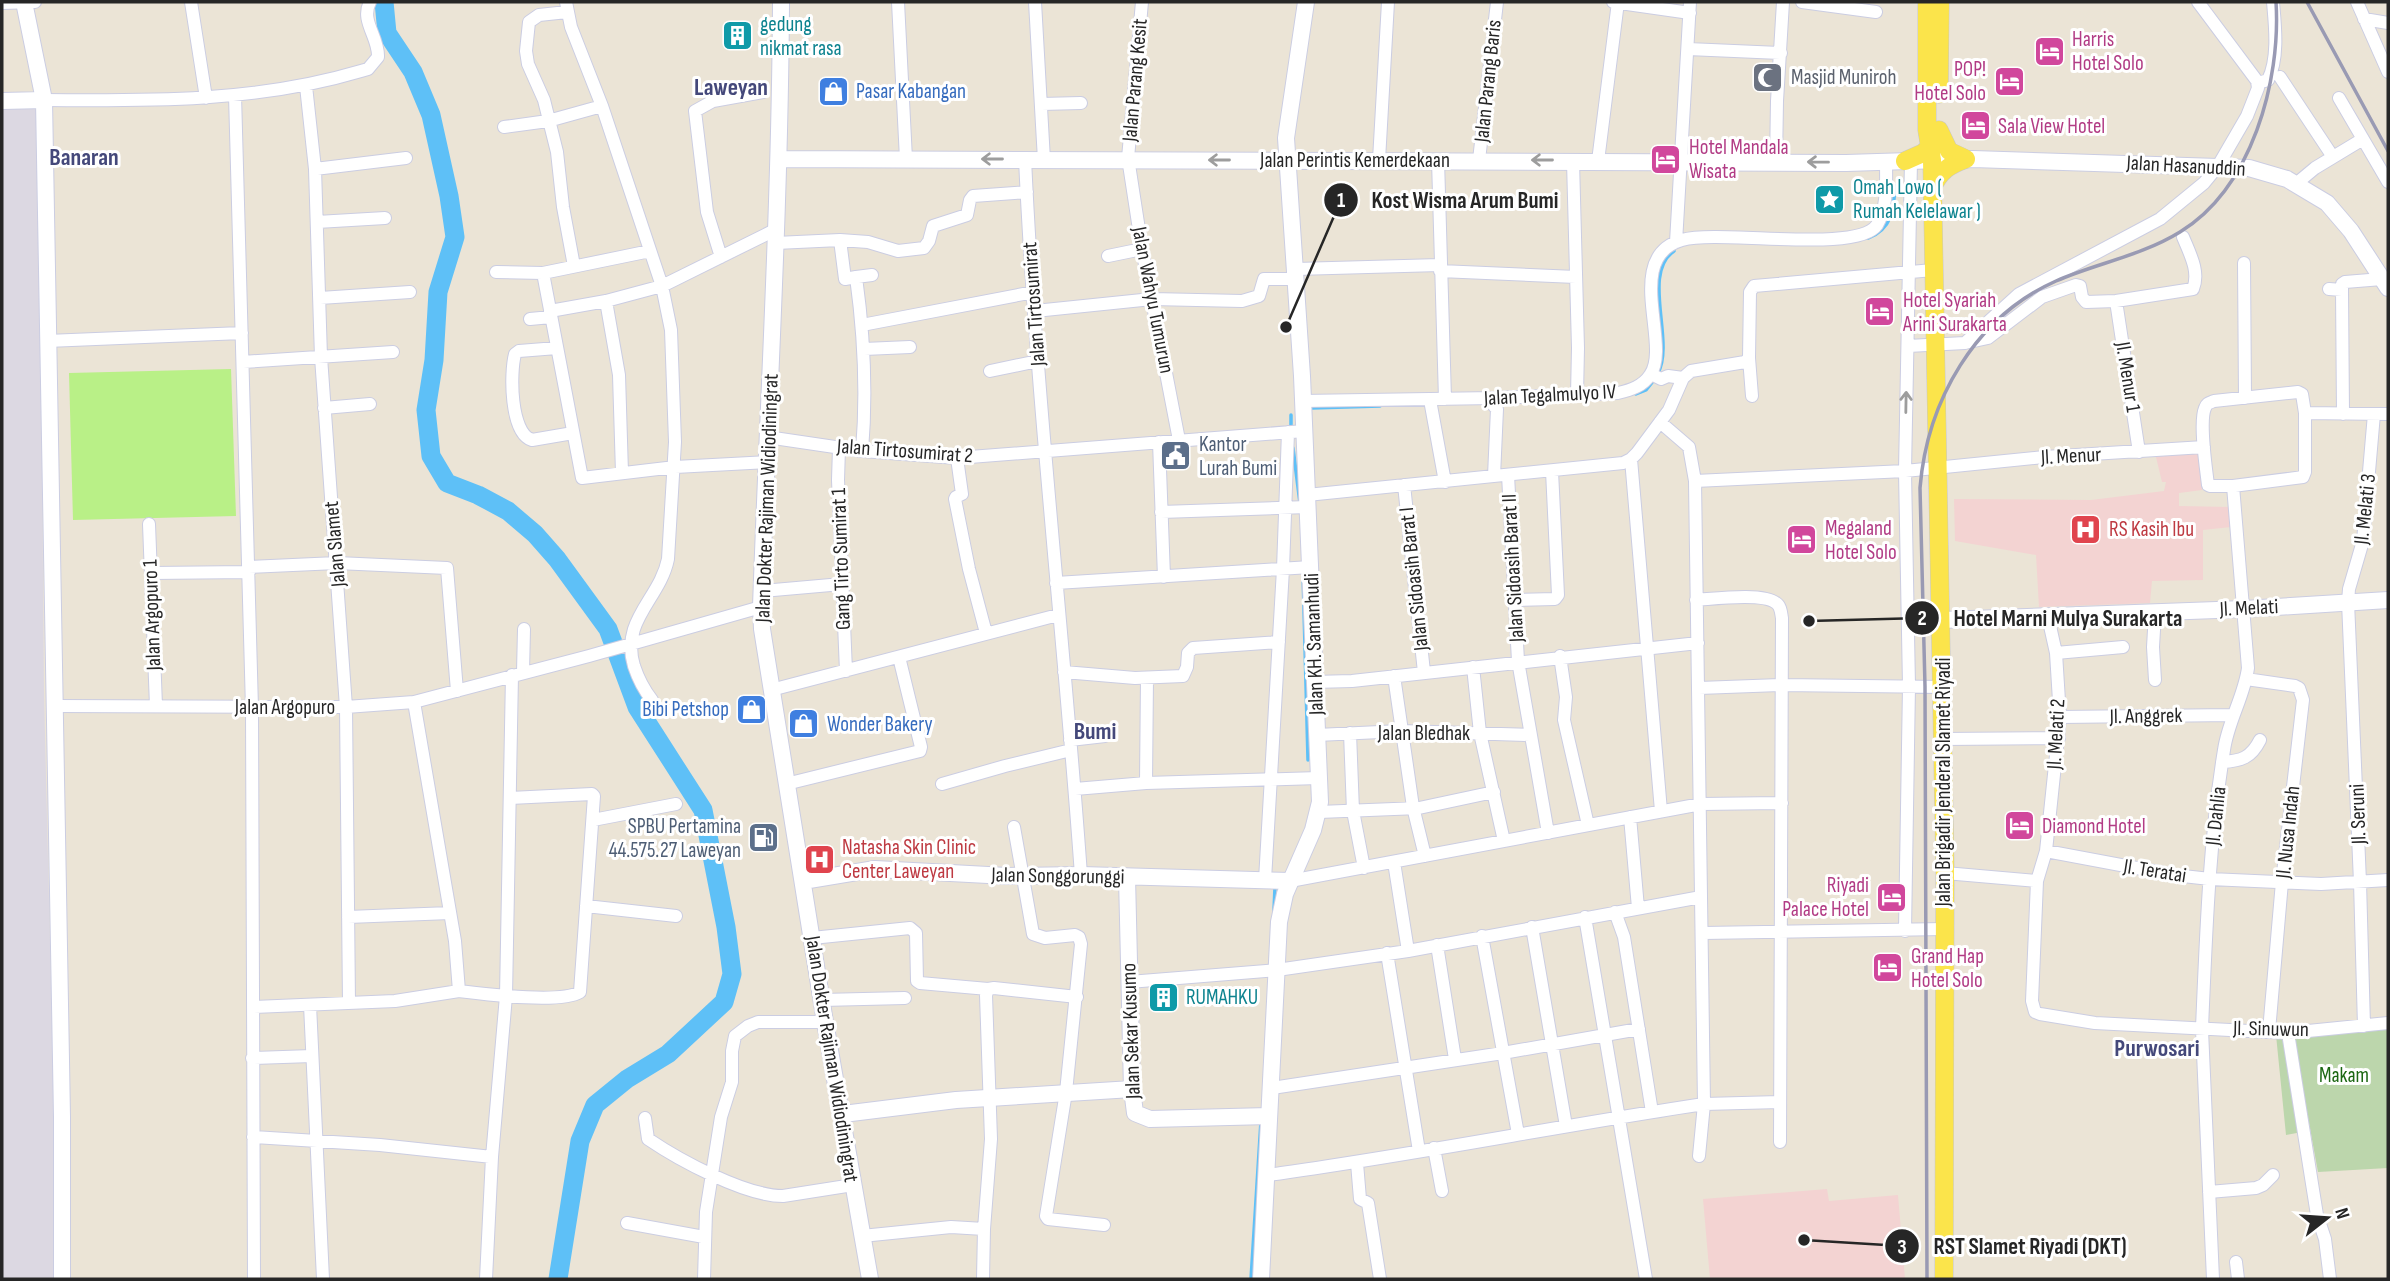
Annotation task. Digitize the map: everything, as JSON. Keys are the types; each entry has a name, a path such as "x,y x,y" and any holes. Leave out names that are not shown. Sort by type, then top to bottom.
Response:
{"main road":[{"path":"1927,2 1927,130 1934,145 1966,159"},
{"path":"1934,145 1940,2"},
{"path":"1932,188 1924,172 1909,161 1934,145"},
{"name":"Jalan Brigadir Jenderal Slamet Riyadi","path":"1934,145 1934,345 1942,620 1945,873 1944,1279"},
{"path":"1932,188 1942,172 1966,159"}],"street":[{"path":"24,2 44,100 62,1117 62,1279"},
{"path":"2,3 35,2"},
{"path":"191,2 206,98"},
{"path":"2,101 206,98 306,86 368,69 376,61 378,47 366,15 370,2"},
{"name":"Jalan Dokter Rajiman Widiodiningrat","path":"781,2 779,159 761,599 771,690 825,1022 843,1114 867,1279"},
{"path":"898,2 906,159"},
{"path":"1035,2 1044,160"},
{"name":"Jalan Parang Kesit","path":"1128,159 1142,2"},
{"name":"Jalan KH. Samanhudi","path":"1261,1279 1268,1175 1267,1116 1272,1088 1271,970 1279,922 1277,880 1319,812 1314,682 1299,568 1308,501 1295,432 1302,401 1287,122 1306,2"},
{"path":"1379,160 1388,2"},
{"name":"Jalan Parang Baris","path":"1479,160 1497,2"},
{"path":"1598,161 1616,2 1690,8 1676,242"},
{"path":"1776,162 1783,2"},
{"path":"1802,2 1876,12"},
{"path":"2198,2 2258,83"},
{"path":"2258,83 2268,80 2272,70 2273,2"},
{"path":"2357,2 2388,72"},
{"path":"574,267 557,152 544,100 528,64 526,32 529,22 539,15 567,7 662,286 673,349 675,467 668,559 665,574 626,645 636,672 652,700"},
{"path":"2364,19 2388,23"},
{"path":"1688,49 1781,53"},
{"path":"2280,77 2333,157"},
{"path":"1965,343 2019,294 2160,219 2204,183 2218,166 2247,116 2258,83"},
{"name":"Jalan Slamet","path":"306,86 315,169 321,357 346,707 349,1003"},
{"path":"721,257 707,212 695,111 713,101 764,92"},
{"path":"235,95 252,708 254,1279"},
{"path":"2339,98 2388,182"},
{"path":"1041,104 1081,103"},
{"path":"504,127 548,121 601,106"},
{"path":"2297,183 2363,138"},
{"name":"Jalan Hasanuddin","path":"1934,145 1966,159 2218,166 2249,168 2276,175 2297,183 2327,203 2351,231 2385,281"},
{"path":"315,169 406,158"},
{"name":"Jalan Perintis Kemerdekaan","path":"779,159 1909,161"},
{"name":"Jalan Tirtosumirat","path":"1025,159 1044,450 1081,874"},
{"name":"Jalan Wahyu Tumurun","path":"1128,159 1142,249 1179,440"},
{"path":"1438,160 1444,399"},
{"path":"1573,160 1576,277 1572,302 1577,395"},
{"path":"1905,930 1909,686 1905,471 1909,161"},
{"path":"1682,378 1656,376 1651,280 1660,254 1676,242 1699,237 1832,238 1864,234 1873,229 1881,216 1885,198 1886,162"},
{"path":"530,318 662,286 721,257 776,236 868,242 894,251 923,248 928,243 933,226 968,213 973,197 1027,192"},
{"path":"317,222 385,218"},
{"path":"1908,346 1965,343 1989,338 2042,297 2070,286 2080,286 2086,302 2116,301 2193,289 2196,280 2194,267 2183,237"},
{"path":"840,240 845,279 872,275"},
{"path":"1108,256 1142,249"},
{"path":"496,272 543,273 650,251"},
{"path":"2244,263 2245,397"},
{"path":"1035,311 1152,299 1242,301 1259,296 1264,279 1296,274 1440,268 1576,277"},
{"path":"1752,396 1749,358 1750,292 1754,286 1933,270"},
{"path":"543,273 582,478 675,467 767,462"},
{"path":"856,277 864,349 862,451"},
{"path":"2343,414 2335,289 2345,282 2385,281"},
{"path":"320,298 410,292"},
{"path":"862,325 1034,292"},
{"path":"607,301 619,375 622,473"},
{"name":"Jl. Menur 1","path":"2116,301 2139,452"},
{"path":"47,341 242,333"},
{"path":"864,349 910,347"},
{"path":"557,348 519,351 515,354 512,393 520,428 527,439 573,433"},
{"path":"243,362 393,352"},
{"path":"1161,512 1286,508 1308,501 1404,485 1623,463 1631,459 1670,410 1682,378 1691,371 1745,362 1749,358"},
{"path":"990,371 1038,360"},
{"name":"Jalan Tegalmulyo IV","path":"1302,401 1431,403 1444,399 1494,402 1626,391 1656,376"},
{"path":"2300,392 2304,399 2305,413 2303,477 2232,486 2208,485 2204,447 2204,411 2207,404 2300,392"},
{"name":"Jalan Sidoasih Barat II","path":"1494,402 1497,409 1518,662 1548,832"},
{"path":"1431,403 1445,482"},
{"path":"324,408 370,404"},
{"path":"2305,413 2388,414"},
{"name":"Jl. Melati 3","path":"2348,602 2349,589 2363,541 2374,414"},
{"path":"1660,422 1689,447 1695,481 1703,933 1704,1104 1699,1156"},
{"path":"1295,432 1286,508 1299,568 1279,642 1270,780 1277,880 1364,868 1701,804 1782,803"},
{"name":"Jalan Tirtosumirat 2","path":"767,437 862,451 957,458 1295,432"},
{"path":"1159,442 1164,577"},
{"name":"Jl. Menur","path":"1695,481 1905,471 1938,466 2204,447"},
{"name":"Gang Tirto Sumirat 1","path":"839,448 846,671"},
{"path":"957,458 962,494 956,499 969,569 986,633"},
{"path":"1631,459 1661,811"},
{"path":"1514,600 1555,599 1558,595 1552,471"},
{"name":"Jalan Sidoasih Barat I","path":"1404,485 1424,673"},
{"name":"Jl. Dahlia","path":"2213,1279 2202,1029 2210,879 2226,735 2246,678 2248,655 2232,486"},
{"name":"Jalan Argopuro 1","path":"149,524 156,706"},
{"path":"150,572 249,570 337,563 447,568 457,691"},
{"path":"1056,583 1299,568"},
{"name":"Jalan Argopuro","path":"54,706 346,707 414,702 626,645 761,599 842,584"},
{"path":"1696,600 1755,598 1776,603 1781,609 1780,1142"},
{"name":"Jl. Melati","path":"1942,620 2155,613 2388,600"},
{"name":"Jl. Seruni","path":"2348,602 2364,1026"},
{"path":"2155,613 2152,646 2155,680"},
{"path":"771,690 1059,615"},
{"name":"Jl. Melati 2","path":"2046,851 2060,717 2056,653 2048,617"},
{"path":"486,1279 492,1157 506,996 510,798 518,674 524,629"},
{"path":"1064,673 1147,678 1183,676 1188,667 1188,653 1193,648 1279,642"},
{"path":"1314,682 1336,682 1698,643"},
{"path":"2056,653 2123,647"},
{"path":"1560,656 1566,697 1564,720 1588,825"},
{"path":"786,784 920,751 900,657"},
{"path":"1473,667 1480,733 1504,841"},
{"path":"1394,676 1413,807 1425,856"},
{"path":"1146,783 1147,678"},
{"name":"Jl. Nusa Indah","path":"2246,678 2295,686 2299,688 2303,700 2282,882 2269,1031"},
{"path":"1699,688 1782,685 1943,687"},
{"path":"414,702 450,913 459,991"},
{"name":"Jl. Anggrek","path":"2060,717 2232,715"},
{"name":"Jalan Bledhak","path":"1317,735 1401,731 1530,735"},
{"path":"1350,733 1353,811 1364,868"},
{"path":"942,784 1105,736"},
{"path":"1943,739 2059,738"},
{"path":"2222,762 2247,758 2255,751 2260,740"},
{"path":"1075,789 1146,783 1319,778"},
{"path":"1319,812 1419,808 1494,792"},
{"path":"253,1007 394,1001 459,991 506,996 577,995 580,992 594,798 592,794 510,798"},
{"path":"593,820 676,804"},
{"path":"1630,817 1637,908"},
{"path":"1014,827 1033,934 1045,938 1075,935 1081,940 1066,1092 1046,1216 1048,1219 1104,1225"},
{"path":"1945,873 2037,881 2046,851"},
{"name":"Jl. Teratai","path":"2046,851 2165,874 2210,879 2321,884 2388,880"},
{"path":"1394,862 1408,951"},
{"name":"Jalan Songgorunggi","path":"803,881 875,869 1022,876 1081,874 1277,880"},
{"name":"Jalan Sekar Kusumo","path":"1127,877 1132,1089 1135,1113 1145,1119 1267,1116"},
{"name":"Jl. Sinuwun","path":"2037,881 2032,1001 2035,1012 2095,1023 2288,1033 2388,1023"},
{"path":"1129,982 1271,970 1408,951 1701,897"},
{"path":"586,906 676,916"},
{"path":"1615,912 1624,937 1652,1112"},
{"path":"348,917 450,913"},
{"path":"1586,917 1646,1279"},
{"path":"1532,927 1566,1126"},
{"path":"812,938 910,928 916,933 919,983 1077,997"},
{"path":"1703,933 1944,929"},
{"path":"1482,936 1518,1134"},
{"path":"1437,946 1455,1059"},
{"path":"1387,953 1419,1151"},
{"path":"983,1279 991,1139 988,989"},
{"path":"822,1000 905,998"},
{"path":"310,1005 323,1279"},
{"path":"704,1279 705,1237 713,1174 721,1116 732,1082 735,1036 758,1022 825,1022"},
{"path":"1272,1088 1639,1030"},
{"path":"2288,1033 2330,1279"},
{"path":"252,1058 312,1056"},
{"path":"843,1114 913,1105 1132,1089"},
{"path":"1268,1175 1357,1163 1704,1104 1780,1102"},
{"path":"645,1118 648,1139 682,1162 754,1192 771,1196 853,1185"},
{"path":"253,1137 317,1140 492,1157"},
{"path":"1434,1149 1442,1191"},
{"path":"1357,1163 1360,1199 1368,1203 1380,1279"},
{"path":"2209,1192 2256,1188 2273,1175"},
{"path":"627,1223 705,1237"},
{"path":"862,1236 951,1227 984,1229"},
{"path":"2236,1262 2238,1279"}],"shaded area":[{"path":"2,105 31,105 39,114 44,692 58,1279 2,1279"},
{"name":"RS Kasih Ibu","path":"2199,449 2202,490 2179,493 2179,506 2230,507 2231,527 2203,530 2203,580 2152,581 2150,603 2039,607 2036,555 1955,541 1954,499 2091,500 2164,491 2166,482 2162,482 2155,453"},
{"path":"1827,1189 1829,1201 1898,1195 1905,1279 1710,1279 1703,1199"}],"green space":[{"path":"231,369 236,516 73,520 69,373"},
{"name":"Makam","path":"2388,1026 2388,1168 2318,1172 2293,1036"},
{"name":"Makam","path":"2276,1035 2286,1035 2302,1132 2286,1135"}],"waterway":[{"path":"384,2 387,33 413,72 431,115 455,237 438,292 434,360 426,410 431,456 447,483 508,511 535,534 557,559 608,629 637,707 703,810 726,927 732,974 724,1002 668,1054 627,1079 595,1105 580,1141 558,1279"},
{"path":"1868,238 1887,224 1894,203 1895,186"},
{"path":"1658,373 1663,344 1660,275 1665,261 1674,251"},
{"path":"1636,394 1646,390 1654,380"},
{"path":"1312,408 1380,406"},
{"path":"1291,415 1291,430"},
{"path":"1293,448 1300,503"},
{"path":"1303,573 1308,760"},
{"path":"1274,910 1275,887"},
{"path":"1251,1279 1261,1121"}],"railway":[{"path":"1927,1279 1925,686 1920,488 1933,424 1960,365 1979,339 2002,316 2027,297 2056,281 2150,247 2180,232 2205,213 2226,189 2257,130 2267,98 2273,65 2276,2"},
{"path":"2307,2 2388,151"}],"place":[{"name":"gedung nikmat rasa","path":"737,36"},
{"name":"Harris Hotel Solo","path":"2049,51"},
{"name":"Masjid Muniroh","path":"1768,77"},
{"name":"POP! Hotel Solo","path":"2009,81"},
{"name":"Pasar Kabangan","path":"833,91"},
{"name":"Sala View Hotel","path":"1975,126"},
{"name":"Hotel Mandala Wisata","path":"1666,159"},
{"name":"Omah Lowo ( Rumah Kelelawar )","path":"1830,199"},
{"name":"Hotel Syariah Arini Surakarta","path":"1880,312"},
{"name":"Kost Wisma Arum Bumi","path":"1286,327"},
{"name":"Kantor Lurah Bumi","path":"1176,456"},
{"name":"RS Kasih Ibu","path":"2086,529"},
{"name":"Megaland Hotel Solo","path":"1802,540"},
{"name":"Hotel Marni Mulya Surakarta","path":"1809,621"},
{"name":"Bibi Petshop","path":"752,709"},
{"name":"Wonder Bakery","path":"804,724"},
{"name":"Diamond Hotel","path":"2019,826"},
{"name":"SPBU Pertamina 44.575.27 Laweyan","path":"764,838"},
{"name":"Natasha Skin Clinic Center Laweyan","path":"819,859"},
{"name":"Riyadi Palace Hotel","path":"1892,897"},
{"name":"Grand Hap Hotel Solo","path":"1888,968"},
{"name":"RUMAHKU","path":"1163,997"},
{"name":"RST Slamet Riyadi (DKT)","path":"1804,1240"}],"district":[{"name":"Laweyan","path":"731,87"},
{"name":"Banaran","path":"84,157"},
{"name":"Bumi","path":"1095,731"},
{"name":"Purwosari","path":"2157,1048"}]}
